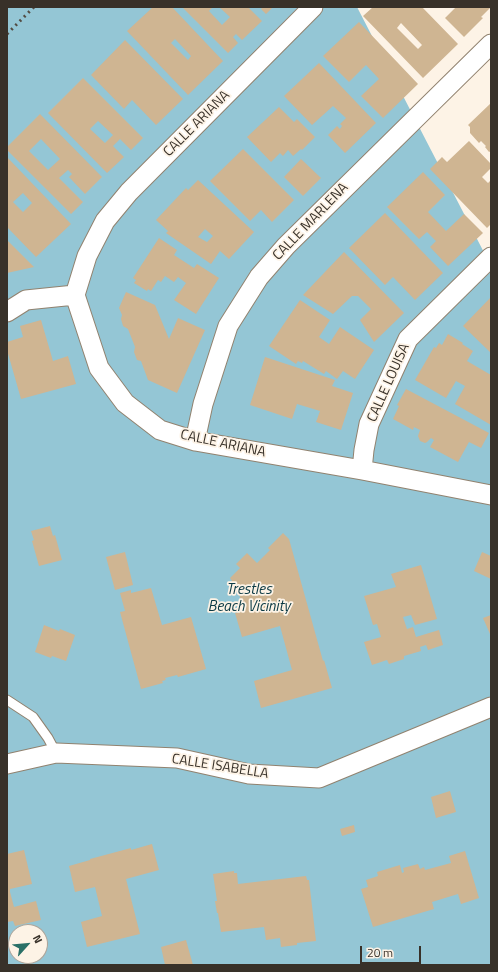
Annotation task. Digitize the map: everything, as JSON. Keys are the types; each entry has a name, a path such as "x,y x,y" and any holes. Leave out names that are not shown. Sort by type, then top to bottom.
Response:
{"street":[{"name":"CALLE ARIANA","path":"313,7 129,192 105,221 87,256 75,295 99,368 125,402 160,430 195,441 491,494"},
{"name":"CALLE MARLENA","path":"195,441 203,404 228,326 259,277 286,246 491,44"},
{"name":"CALLE LOUISA","path":"362,470 369,424 408,339 491,257"},
{"path":"7,312 26,300 75,295"},
{"name":"CALLE ISABELLA","path":"7,764 56,753 177,758 249,774 319,778 491,707"}],"lane":[{"path":"7,700 33,717 48,738 56,753"}],"water":[{"name":"Trestles Beach Vicinity","path":"7,7 357,7 491,266 491,965 7,965"}],"building":[{"path":"153,7 172,7 223,61 188,95 127,31","holes":["175,39 191,56 188,60 171,43"]},
{"path":"182,7 213,7 209,11 222,25 230,17 219,7 248,7 262,21 242,40 236,34 233,37 238,43 228,53"},
{"path":"263,7 273,7 266,14 261,9"},
{"path":"373,7 422,7 458,44 423,78 363,16","holes":["401,23 422,45 418,49 397,28"]},
{"path":"456,7 491,7 481,17 483,18 464,37 445,18"},
{"path":"359,22 418,84 383,118 361,96 379,79 366,65 349,82 323,56"},
{"path":"125,40 183,99 156,125 132,100 124,109 91,75"},
{"path":"319,63 376,123 345,153 328,135 337,126 340,129 342,126 340,124 346,118 333,106 312,125 284,96"},
{"path":"83,78 143,138 131,150 120,139 113,146 124,157 107,173 48,113","holes":["98,121 113,135 105,143 90,129"]},
{"path":"491,103 491,151 489,152 481,141 479,143 470,133 470,127 468,125"},
{"path":"279,107 294,122 297,119 315,137 302,150 301,149 293,156 288,150 283,156 280,153 271,162 247,137"},
{"path":"40,114 102,177 85,194 69,177 72,174 68,170 59,178 83,202 71,214 7,150 7,147","holes":["41,139 60,159 48,170 29,151"]},
{"path":"469,141 491,164 491,168 482,177 488,183 491,180 491,224 487,228 430,169 442,157 447,162"},
{"path":"243,149 294,200 272,222 261,210 250,221 210,181"},
{"path":"7,157 71,224 36,257 7,227","holes":["23,193 32,203 23,212 13,202"]},
{"path":"301,159 321,178 303,196 284,177"},
{"path":"423,172 445,195 428,212 446,231 464,214 483,233 448,266 430,247 436,241 427,232 419,239 387,207"},
{"path":"198,180 254,232 229,259 220,251 211,264 166,233 168,231 156,220 186,188 188,190","holes":["205,229 213,236 207,242 198,237"]},
{"path":"385,213 443,273 415,300 393,277 385,285 349,248"},
{"path":"159,238 177,250 174,255 194,268 197,264 219,278 196,314 174,300 186,283 178,277 174,282 165,276 161,282 158,280 151,291 148,289 147,291 134,283 136,280 133,278"},
{"path":"7,240 34,267 7,273"},
{"path":"344,252 404,313 374,342 360,320 371,309 358,296 352,296 333,314 303,295"},
{"path":"126,292 155,305 169,339 178,318 205,330 177,393 148,380 141,361 137,360 134,352 135,347 128,329 123,326 121,319 122,315 119,308"},
{"path":"491,297 491,353 463,326"},
{"path":"300,300 330,320 319,337 329,344 340,327 374,350 355,379 343,371 337,379 326,371 324,374 303,361 302,363 298,361 296,364 269,346"},
{"path":"41,320 53,361 68,356 76,384 21,399 7,350 7,342 23,337 20,326"},
{"path":"448,334 473,351 467,361 491,375 491,425 455,404 465,386 456,381 446,398 415,380 434,347 436,348 439,343 442,345"},
{"path":"265,357 335,380 332,386 353,393 341,430 316,422 320,411 297,404 292,419 250,405"},
{"path":"406,389 489,433 481,448 469,442 458,462 430,447 434,440 431,438 425,443 420,441 418,436 420,430 414,427 413,430 393,419 399,406 397,405"},
{"path":"50,526 53,536 55,535 62,560 39,566 32,541 34,540 31,531"},
{"path":"283,533 289,539 332,688 261,708 254,681 292,670 280,626 242,637 235,613 244,611 239,594 229,584 232,581 230,578 240,568 236,564 247,553 257,563 270,550 268,548"},
{"path":"125,552 133,585 115,590 106,557"},
{"path":"482,552 491,556 491,579 474,571"},
{"path":"421,565 437,619 415,625 411,615 403,617 407,629 413,627 416,637 439,630 443,645 428,650 426,645 420,647 421,651 404,656 404,659 389,664 387,660 372,665 364,642 381,637 377,624 373,625 364,596 396,587 391,574"},
{"path":"151,588 162,625 191,617 206,669 178,677 177,675 165,678 166,680 162,681 163,683 141,689 120,612 125,611 120,593 131,590 131,593"},
{"path":"491,615 491,634 490,634 483,618"},
{"path":"44,625 75,635 66,661 52,656 51,658 35,652"},
{"path":"450,791 456,812 436,818 431,797"},
{"path":"354,825 355,832 342,836 340,829"},
{"path":"152,844 159,870 126,879 140,934 87,947 81,922 102,916 95,887 75,892 69,866 131,848 131,850"},
{"path":"24,850 32,884 10,889 14,907 36,901 41,920 24,924 14,924 13,921 7,922 7,854"},
{"path":"465,851 479,898 461,904 458,894 432,902 434,909 373,927 361,889 368,887 366,880 378,876 377,872 400,865 402,873 404,872 403,868 418,864 420,869 424,867 425,870 451,863 449,856"},
{"path":"234,871 234,873 237,873 238,884 306,876 307,880 309,880 316,941 297,943 297,945 281,947 280,938 266,940 264,927 221,932 215,901 217,901 213,874"},
{"path":"186,940 193,965 165,965 161,947"}],"railway":[{"path":"7,34 34,7"}]}
